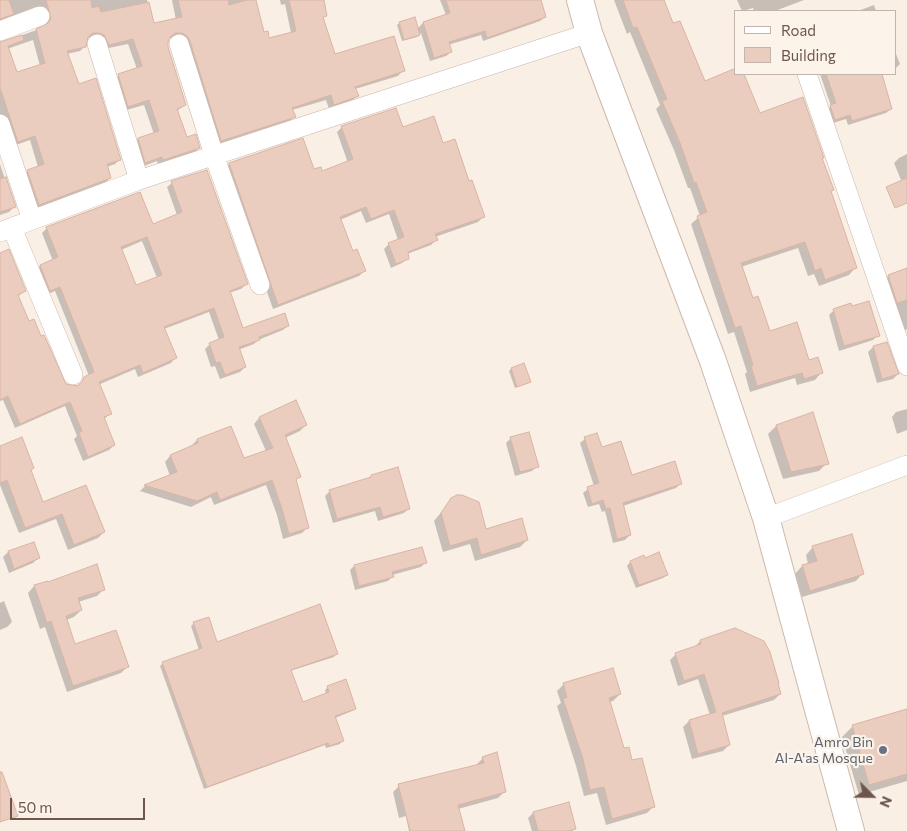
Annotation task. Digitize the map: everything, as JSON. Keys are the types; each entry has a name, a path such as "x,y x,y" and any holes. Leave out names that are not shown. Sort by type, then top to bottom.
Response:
{"street":[{"path":"580,0 589,33 713,361 766,518 851,831"},
{"path":"0,31 40,16"},
{"path":"73,376 6,230 139,180 589,33"},
{"path":"98,44 139,180"},
{"path":"180,44 214,155 260,285"},
{"path":"807,75 907,366"},
{"path":"0,124 32,220"},
{"path":"766,518 907,465"}],"building":[{"path":"0,0 9,0 14,14 0,19"},
{"path":"46,0 91,0 92,8 99,6 101,12 149,2 154,23 182,17 178,0 228,0 229,5 247,0 256,0 264,32 268,31 269,38 296,31 289,0 324,0 327,16 323,17 335,54 394,36 405,71 355,87 359,96 334,105 331,95 292,108 296,117 221,141 190,41 182,33 175,33 170,37 168,47 186,105 177,109 187,137 196,134 200,148 163,160 162,157 145,163 138,138 159,131 149,100 128,107 118,74 142,66 133,39 109,45 104,35 93,33 88,37 86,47 67,51 79,84 96,78 121,160 107,164 111,178 39,205 27,170 44,164 35,136 18,142 0,88 0,42 22,35 24,40 8,46 17,72 45,63 36,29 48,23 51,18"},
{"path":"446,0 541,0 546,17 487,38 485,31 449,42 452,52 434,58 423,22 450,13"},
{"path":"623,0 664,0 673,23 680,21 705,81 734,69 734,75 744,75 760,113 803,97 824,158 822,158 834,190 831,191 857,268 825,280 821,268 815,271 805,242 741,263 753,298 758,296 770,331 797,322 809,360 818,357 823,373 804,379 802,373 757,386 751,366 753,365 741,326 735,328 697,216 707,212 662,101 667,99 637,27 633,28"},
{"path":"415,17 420,35 404,40 399,22"},
{"path":"826,75 882,75 892,109 852,121 850,115 835,120 830,105 836,103"},
{"path":"396,108 403,127 434,116 443,143 455,139 469,181 472,180 485,217 435,234 438,240 408,252 409,259 396,264 388,243 404,237 394,210 371,219 366,207 340,217 353,251 357,249 366,271 278,305 229,163 303,138 314,169 321,167 322,171 353,159 341,126"},
{"path":"207,170 248,284 230,291 243,328 285,313 289,326 259,337 260,340 239,347 246,367 225,375 220,362 216,363 209,343 224,337 214,308 164,327 177,358 143,373 140,365 99,382 112,414 104,417 115,445 88,457 79,433 82,431 70,402 20,424 8,396 0,400 0,253 9,249 26,291 18,295 29,321 34,319 41,336 44,335 66,384 77,386 84,377 94,372 60,287 50,291 40,265 58,257 46,227 140,192 153,224 182,212 171,181","holes":["147,237 162,275 136,285 121,247"]},
{"path":"6,177 16,207 0,212 0,179"},
{"path":"907,178 907,203 895,208 886,187"},
{"path":"907,268 907,300 897,303 888,275"},
{"path":"869,301 880,336 844,346 833,309 851,303 852,306"},
{"path":"887,342 899,374 882,379 873,346"},
{"path":"524,363 531,382 517,387 511,368"},
{"path":"296,400 307,425 285,435 301,477 296,479 309,528 289,534 272,480 220,500 217,492 197,501 144,485 177,472 170,455 198,443 197,439 231,426 244,458 273,448 259,417"},
{"path":"813,412 829,464 791,472 776,425"},
{"path":"529,432 539,467 520,472 510,437"},
{"path":"597,433 602,447 621,441 632,475 675,461 682,484 623,503 631,535 617,539 610,508 606,509 603,500 592,504 587,487 599,483 584,437"},
{"path":"22,437 34,468 31,470 43,502 86,485 105,532 74,545 62,514 25,528 7,480 0,483 0,446"},
{"path":"398,467 410,509 383,517 380,507 337,519 329,490"},
{"path":"462,495 479,502 486,529 522,518 528,540 481,555 477,538 450,546 441,513 451,498"},
{"path":"852,534 864,574 810,591 802,565 817,561 812,546"},
{"path":"34,542 40,558 14,569 8,551"},
{"path":"422,547 427,563 392,572 394,577 359,586 354,565"},
{"path":"659,552 668,575 639,585 630,561 644,555 645,558"},
{"path":"97,564 105,590 78,598 82,610 66,616 75,644 116,630 129,667 73,686 51,621 47,623 34,585 48,582"},
{"path":"320,604 338,654 291,670 303,702 329,692 327,686 346,679 356,709 335,716 344,741 329,746 328,743 207,787 162,662 202,648 193,622 209,617 217,642"},
{"path":"735,628 764,641 770,652 781,694 722,713 730,745 698,754 689,720 716,712 704,674 684,681 675,653 701,644 700,640"},
{"path":"613,668 621,694 609,698 624,748 629,747 632,760 642,758 655,807 612,819 604,787 590,790 583,759 563,699 567,697 563,683"},
{"name":"Amro Bin Al-A'as Mosque","path":"907,709 907,774 869,785 852,725"},
{"path":"497,752 506,792 458,805 465,831 410,831 398,784 484,763 482,757"},
{"path":"0,772 2,772 18,816 0,822"},
{"path":"569,802 576,829 568,831 538,831 533,812"}],"place":[{"name":"Amro Bin Al-A'as Mosque","path":"883,750"}]}
